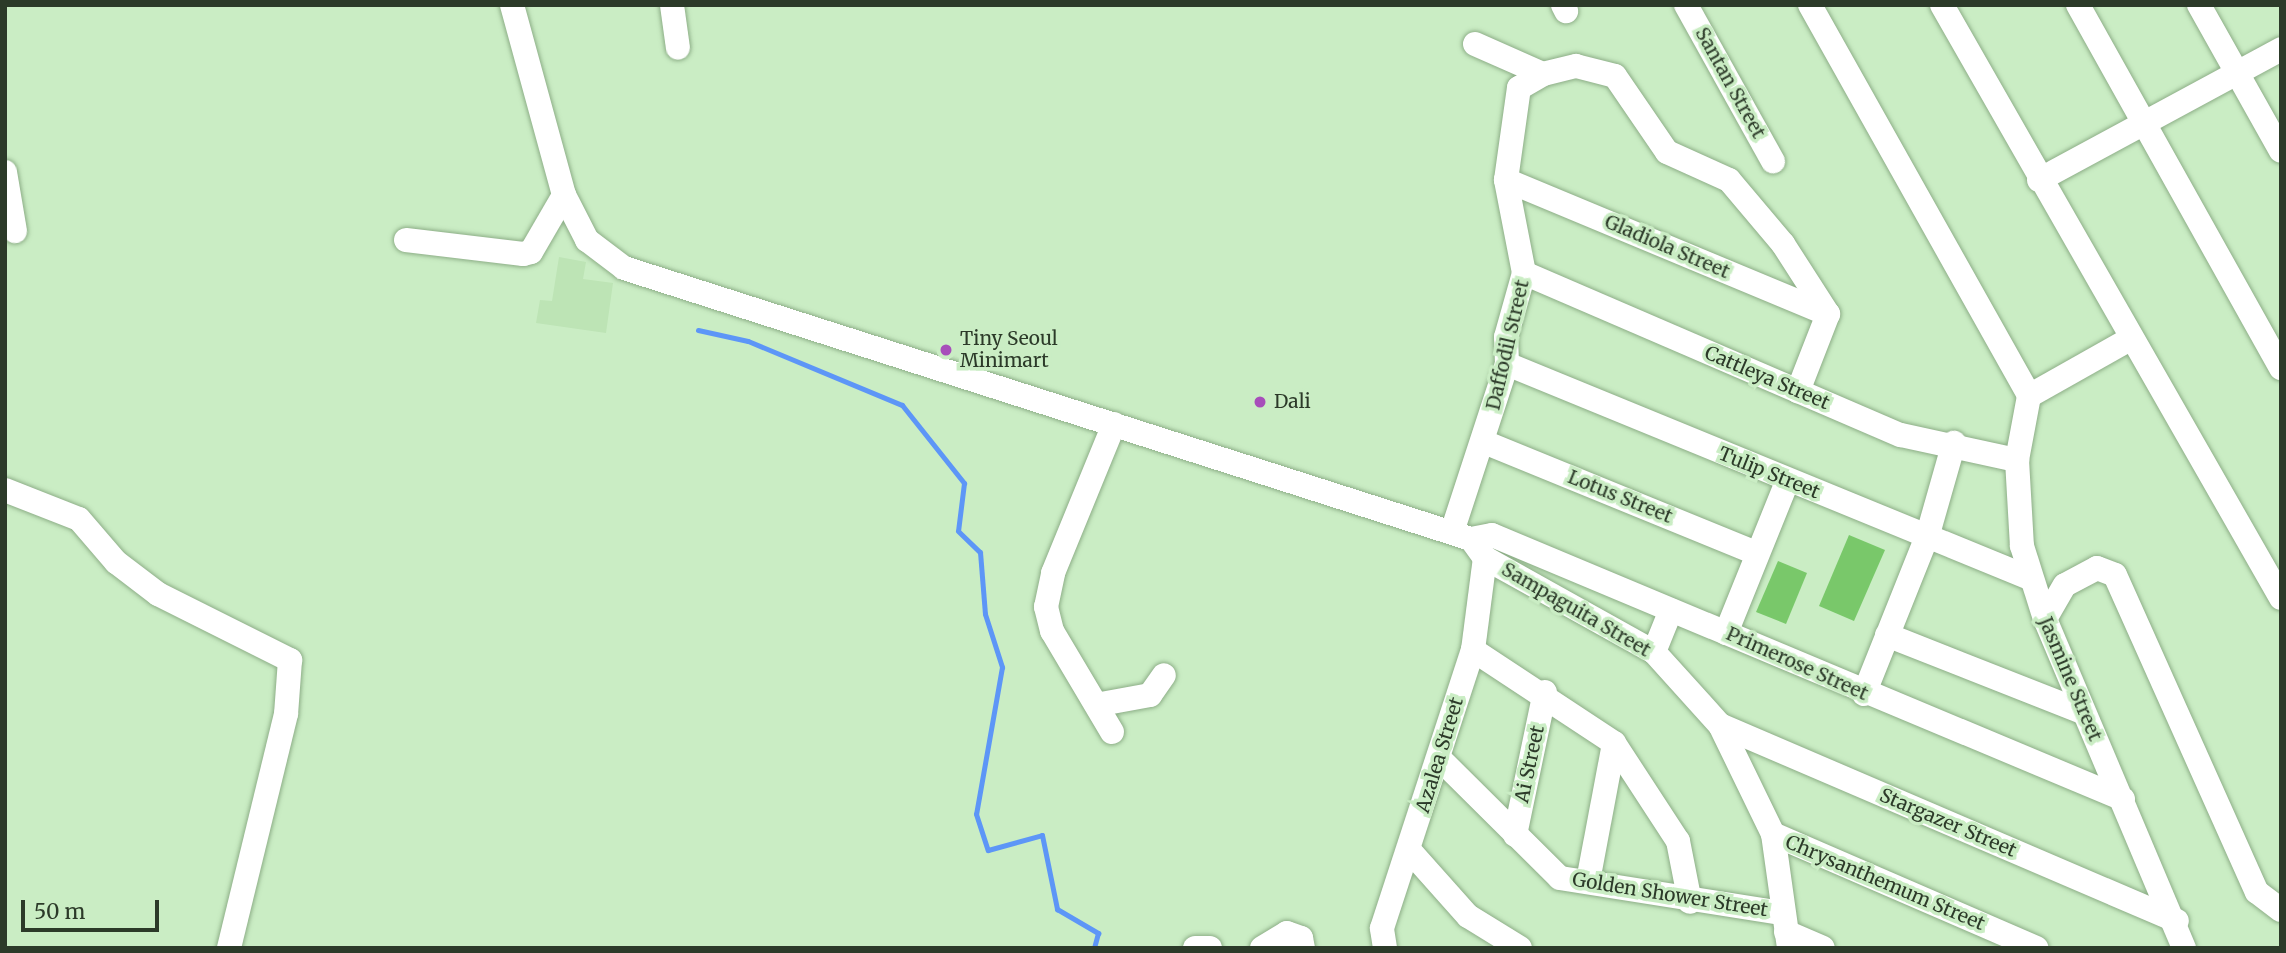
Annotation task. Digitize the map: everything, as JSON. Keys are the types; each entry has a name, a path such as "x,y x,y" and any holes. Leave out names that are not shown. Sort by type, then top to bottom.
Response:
{"street":[{"path":"512,5 564,195 587,240 624,268 1114,424 1469,543"},
{"path":"671,5 678,48"},
{"name":"Santan Street","path":"1686,5 1773,161"},
{"path":"1810,5 2029,396 2130,339"},
{"path":"1942,5 2130,339 2281,597"},
{"path":"2078,5 2281,368"},
{"path":"2199,5 2281,151"},
{"path":"1475,44 1543,74"},
{"path":"2039,180 2281,49"},
{"name":"Daffodil Street","path":"1469,543 1484,442 1507,364 1506,337 1524,274 1506,180 1519,88 1543,74 1576,66 1615,76 1667,152 1729,180 1783,244 1828,314"},
{"path":"5,172 15,231"},
{"name":"Gladiola Street","path":"1506,180 1828,314"},
{"path":"405,240 523,254 531,252 564,195"},
{"name":"Cattleya Street","path":"1524,274 1902,435 1954,443 2017,460"},
{"path":"1798,391 1828,314"},
{"name":"Tulip Street","path":"1507,364 1787,482 1928,534 2032,579"},
{"name":"Jasmine Street","path":"2029,396 2017,460 2022,546 2045,620 2082,712 2177,921 2184,948"},
{"path":"1112,732 1101,704 1052,631 1046,607 1053,573 1114,424"},
{"name":"Lotus Street","path":"1484,442 1756,553"},
{"path":"1864,694 1928,534 1954,443"},
{"path":"1726,633 1756,553 1787,482"},
{"path":"5,490 79,519 116,562 158,594 290,660 286,714 229,948"},
{"name":"Primerose Street","path":"1469,543 1492,535 1864,694 2123,799"},
{"name":"Azalea Street","path":"1385,948 1382,928 1410,851 1472,650 1469,543"},
{"name":"Sampaguita Street","path":"1469,543 1654,652 1720,724 1773,834 1785,931"},
{"path":"2045,620 2065,585 2097,568 2115,575 2257,892 2281,910"},
{"path":"1654,652 1671,610"},
{"path":"1888,635 2082,712"},
{"path":"1472,650 1545,692 1614,743 1678,841 1690,902"},
{"path":"1101,704 1150,695 1164,675"},
{"name":"Ai Street","path":"1515,835 1545,692"},
{"name":"Stargazer Street","path":"1720,724 2177,921"},
{"path":"1588,881 1614,743"},
{"name":"Golden Shower Street","path":"1439,758 1560,878 1588,881 1690,902 1785,931 1823,948"},
{"name":"Chrysanthemum Street","path":"1773,834 2036,948"},
{"path":"1410,851 1468,916 1520,948"},
{"path":"1262,948 1287,933 1301,938 1303,948"},
{"path":"1195,948 1210,948"}],"shaded area":[{"path":"559,257 586,262 583,279 613,283 606,333 536,323 540,300 552,301"}],"green space":[{"path":"1849,535 1885,550 1854,621 1819,606"},
{"path":"1778,561 1807,573 1786,624 1756,612"}],"waterway":[{"path":"698,330 748,341 902,405 964,483 958,531 980,552 985,614 1002,667 976,814 988,850 1042,835 1057,909 1098,933 1094,948"}],"place":[{"name":"Tiny Seoul Minimart","path":"946,350"},
{"name":"Dali","path":"1260,402"}]}
